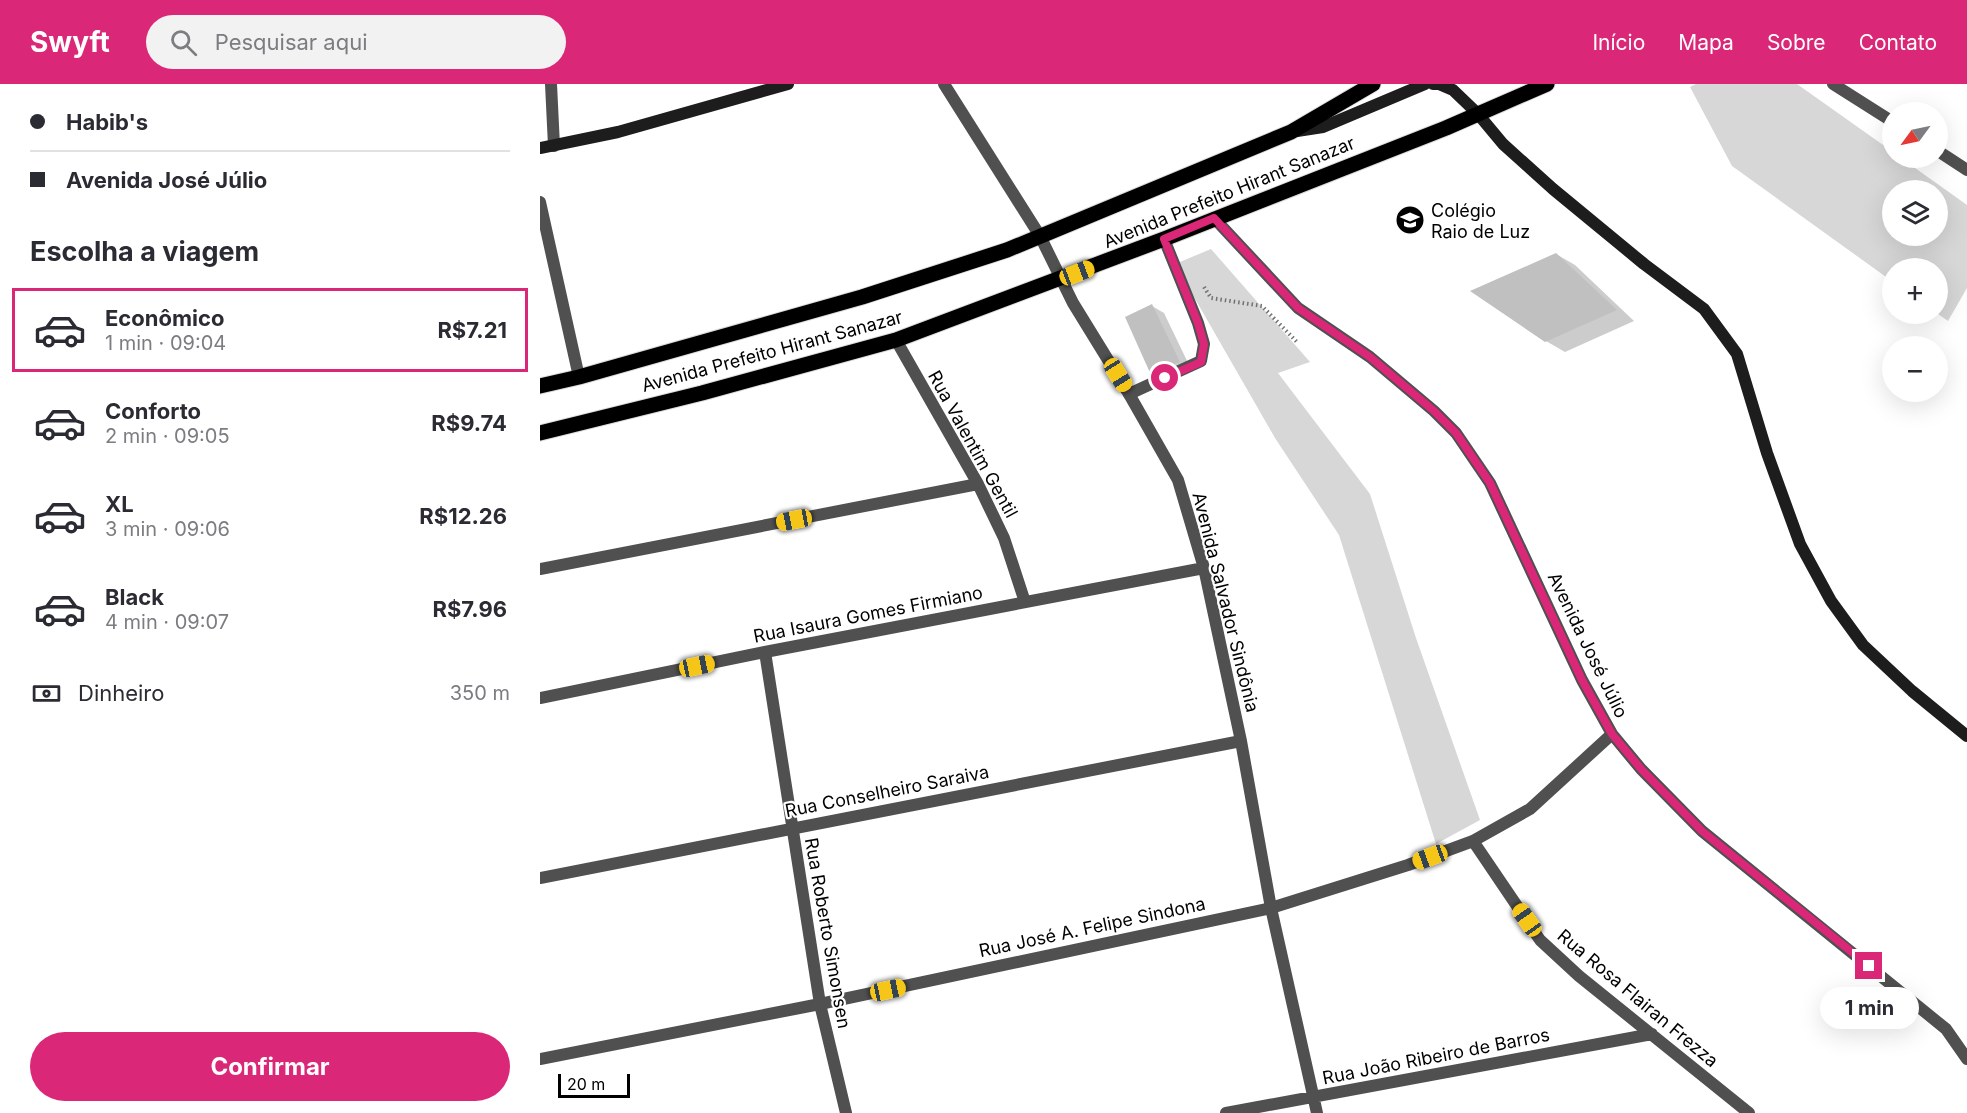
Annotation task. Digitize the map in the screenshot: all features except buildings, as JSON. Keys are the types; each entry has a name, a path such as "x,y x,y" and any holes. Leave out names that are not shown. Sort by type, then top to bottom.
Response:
{"main road":[{"path":"540,148 618,132 788,84"},
{"name":"Avenida Prefeito Hirant Sanazar","path":"540,386 862,297 1007,250 1291,132 1373,84"},
{"path":"1291,132 1323,127 1425,84"},
{"path":"1433,84 1453,90 1478,114 1503,144 1553,189 1635,257 1704,309 1737,354 1767,453 1800,544 1831,601 1863,645 1912,691 1967,736"},
{"name":"Avenida Prefeito Hirant Sanazar","path":"540,433 702,393 896,340 1164,239 1478,114 1546,84"}],"street":[{"path":"551,84 554,146"},
{"name":"Avenida Salvador Sindônia","path":"944,84 1040,236 1060,279 1130,394 1178,480 1203,568 1241,741 1270,908 1317,1113"},
{"path":"1833,84 1882,115"},
{"path":"1948,158 1967,170"},
{"path":"540,202 579,377"},
{"name":"Avenida José Júlio","path":"1214,218 1298,308 1370,357 1434,411 1456,433 1490,483 1582,680 1612,734 1641,769 1702,831 1946,1029 1967,1059"},
{"path":"1130,394 1201,362 1204,344 1198,323 1164,239"},
{"name":"Rua Valentim Gentil","path":"896,340 978,484 1004,538 1025,602"},
{"path":"540,569 978,484"},
{"name":"Rua Isaura Gomes Firmiano","path":"540,698 765,652 1203,568"},
{"name":"Rua Roberto Simonsen","path":"765,652 820,1004 846,1113"},
{"name":"Rua José A. Felipe Sindona","path":"540,1059 820,1004 1270,908 1408,865 1473,841 1530,809 1612,734"},
{"name":"Rua Conselheiro Saraiva","path":"540,878 1241,741"},
{"name":"Rua Rosa Flairan Frezza","path":"1473,841 1540,940 1579,976 1749,1113"},
{"name":"Rua João Ribeiro de Barros","path":"1226,1113 1652,1034"}],"path":[{"path":"1200,279 1211,298 1262,306 1298,343"}],"shaded area":[{"path":"1696,84 1797,84 1882,144 1882,168 1915,168 1932,180 1882,180 1882,246 1948,246 1948,191 1967,205 1967,288 1948,321 1948,258 1882,258 1882,274 1732,166 1690,87"},
{"path":"1211,249 1310,362 1278,373 1370,494 1416,638 1480,820 1436,844 1339,535 1275,438 1175,264"}],"place":[{"name":"Colégio Raio de Luz","path":"1410,220"}],"route":[{"path":"1165,378 1201,362 1204,344 1198,323 1164,239 1214,218 1298,308 1370,357 1434,411 1456,433 1490,483 1582,680 1612,734 1641,769 1702,831 1869,966"}]}
